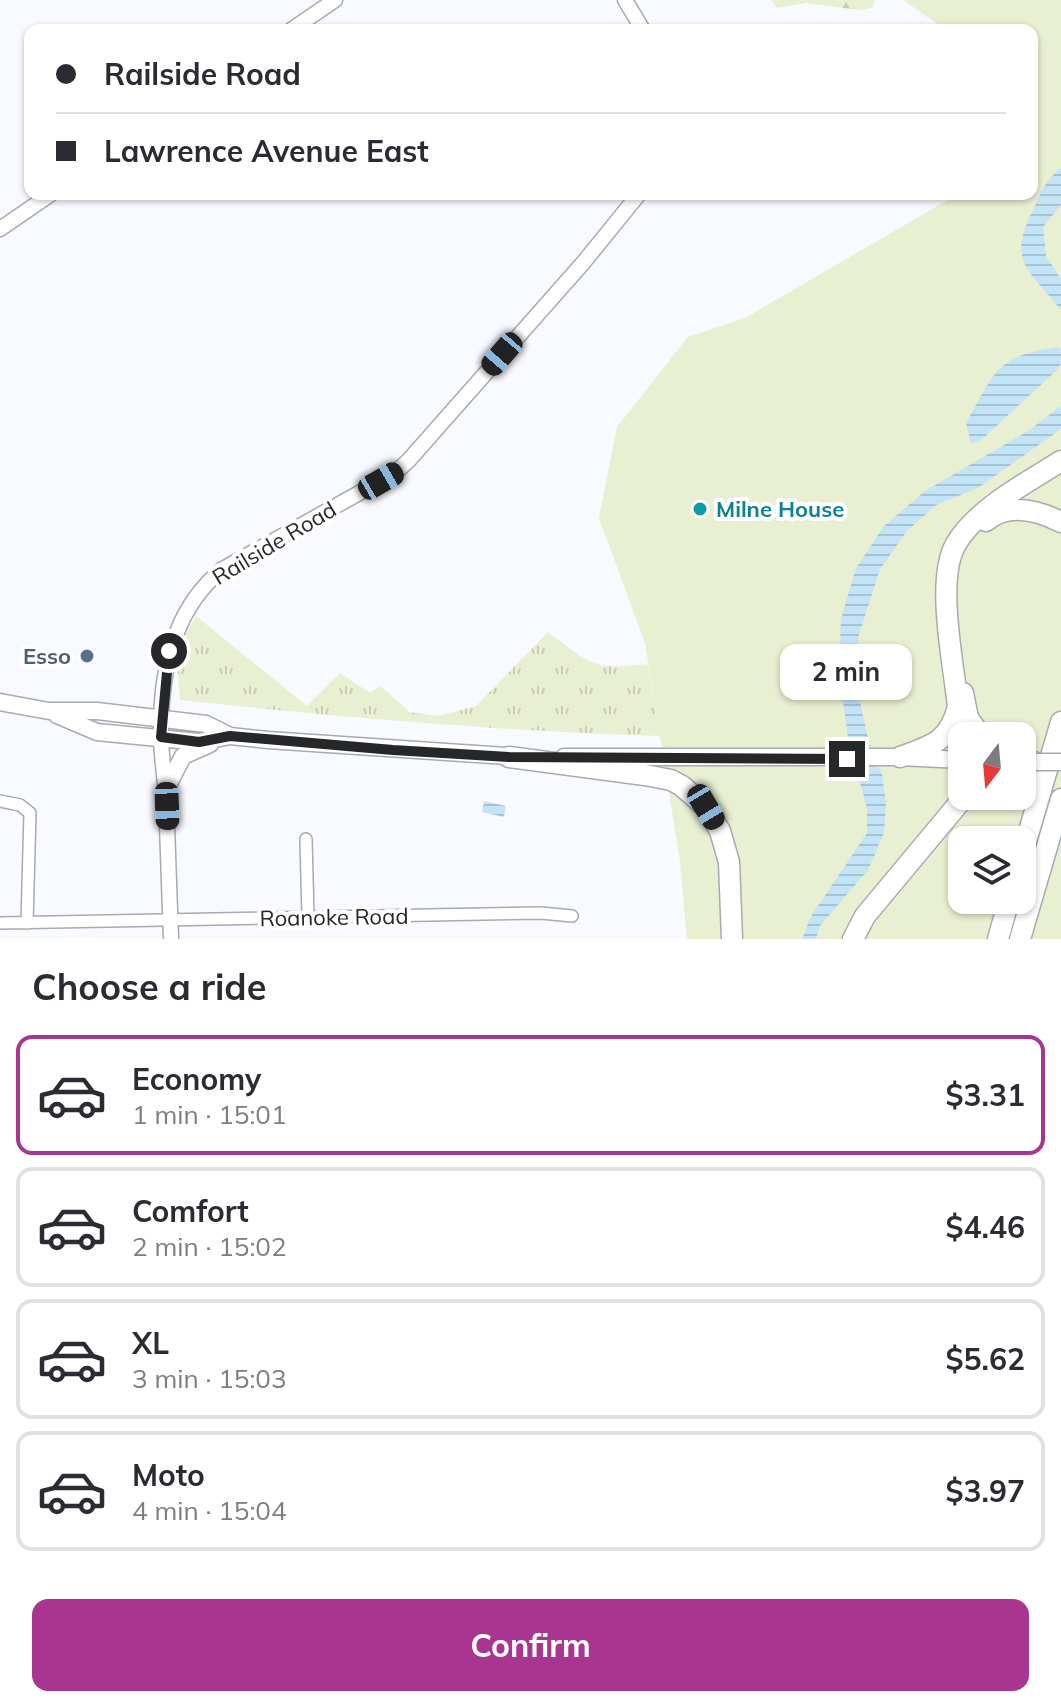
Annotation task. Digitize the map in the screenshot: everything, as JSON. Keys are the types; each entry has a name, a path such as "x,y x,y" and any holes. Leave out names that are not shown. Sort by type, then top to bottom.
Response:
{"highway":[{"path":"900,757 933,745 954,724 958,707 945,584 948,562 956,542 977,518 1061,461"},
{"path":"971,722 964,700 952,584 957,556 991,517 1015,510 1038,510 1061,522"},
{"path":"1031,826 1061,722"},
{"path":"509,757 645,775 671,780 682,786 706,807 720,831 729,862 732,939"},
{"path":"1060,800 1061,847"},
{"path":"1020,939 1060,800"},
{"path":"853,939 865,916 953,810"},
{"path":"998,939 1005,914"}],"main road":[{"path":"0,702 49,711 97,711 162,717 206,724 230,736"},
{"path":"49,711 97,732 199,742 230,736 509,757 948,759"},
{"path":"166,789 183,756 230,736"},
{"path":"1036,761 1061,762"}],"street":[{"path":"300,24 335,0"},
{"path":"625,0 639,24"},
{"path":"0,229 42,200"},
{"name":"Railside Road","path":"171,939 162,717 169,651 190,604 208,581 242,557 381,481 402,466 634,200"},
{"path":"0,801 20,805 30,813 27,923"},
{"path":"306,839 308,917"},
{"name":"Roanoke Road","path":"0,923 541,913 572,916"}],"green space":[{"path":"771,0 875,0 872,8 860,10 805,3 777,8"},
{"path":"903,0 1061,0 1061,939 687,939 680,861 645,643 599,518 617,427 688,337 745,318 948,200 1038,200 1038,24 937,24"},
{"path":"196,616 307,706 340,673 370,693 381,686 409,712 438,716 476,706 548,632 594,663 615,666 648,664 660,736 419,722 180,700 176,653"}],"water":[{"path":"1061,168 1061,205 1043,227 1046,256 1061,279 1061,310 1031,274 1022,253 1026,226 1039,197"},
{"path":"1059,347 1061,364 1057,370 982,439 971,444 966,423 1000,369 1022,355"},
{"path":"1061,406 1061,429 978,488 936,505 907,531 880,569 858,638 860,701 872,758 882,773 886,805 884,833 868,870 819,927 816,939 802,939 810,918 867,833 867,808 848,738 839,671 841,619 856,568 884,526 925,491 1028,431"},
{"path":"484,801 506,806 504,817 482,812"}],"place":[{"name":"Milne House","path":"700,509"},
{"name":"Esso","path":"87,656"}],"route":[{"path":"169,651 161,737 199,742 230,736 509,757 847,759"}]}
